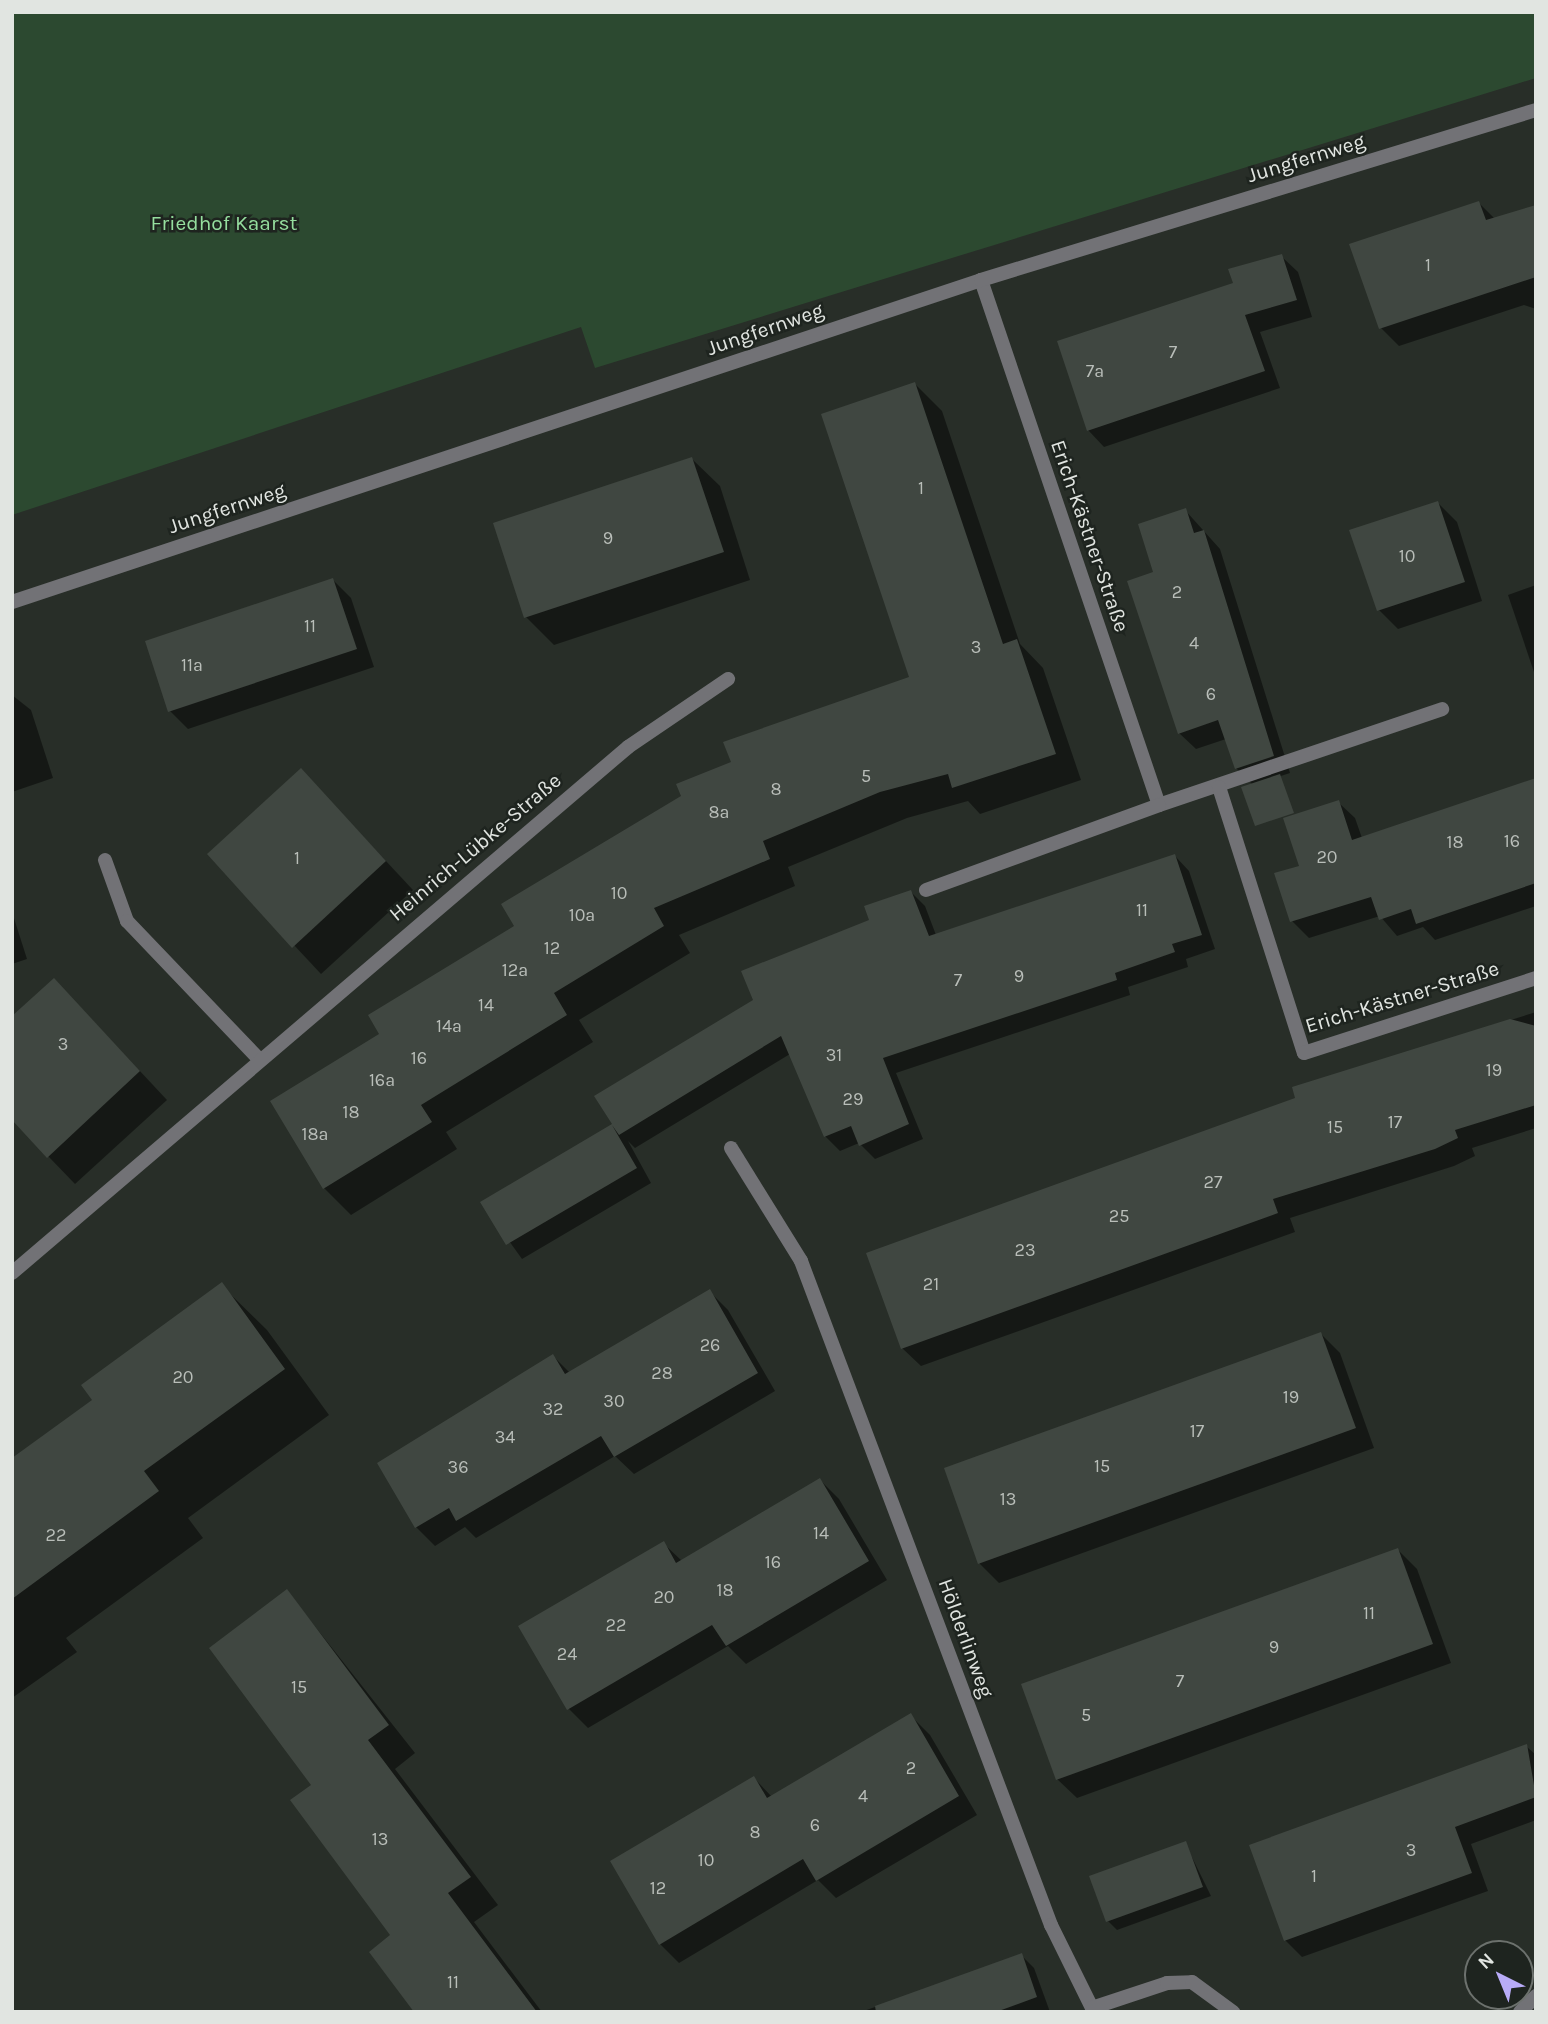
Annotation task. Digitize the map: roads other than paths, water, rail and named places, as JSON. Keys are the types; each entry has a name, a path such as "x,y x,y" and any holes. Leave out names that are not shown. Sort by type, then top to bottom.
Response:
{"street":[{"name":"Jungfernweg","path":"12,602 981,280 1536,110"},
{"name":"Erich-Kästner-Straße","path":"981,280 1159,805"},
{"name":"Heinrich-Lübke-Straße","path":"12,1273 258,1058 628,747 728,679"},
{"path":"926,890 1159,805 1219,787 1442,709"},
{"name":"Erich-Kästner-Straße","path":"1219,787 1304,1053 1536,978"},
{"path":"105,860 127,921 258,1058"},
{"name":"Hölderlinweg","path":"731,1148 801,1261 1051,1925 1092,2008 1167,1983 1192,1982 1233,2012"},
{"path":"1520,2012 1536,1996"}],"park label":[{"name":"Friedhof Kaarst","path":"224,223"}]}
